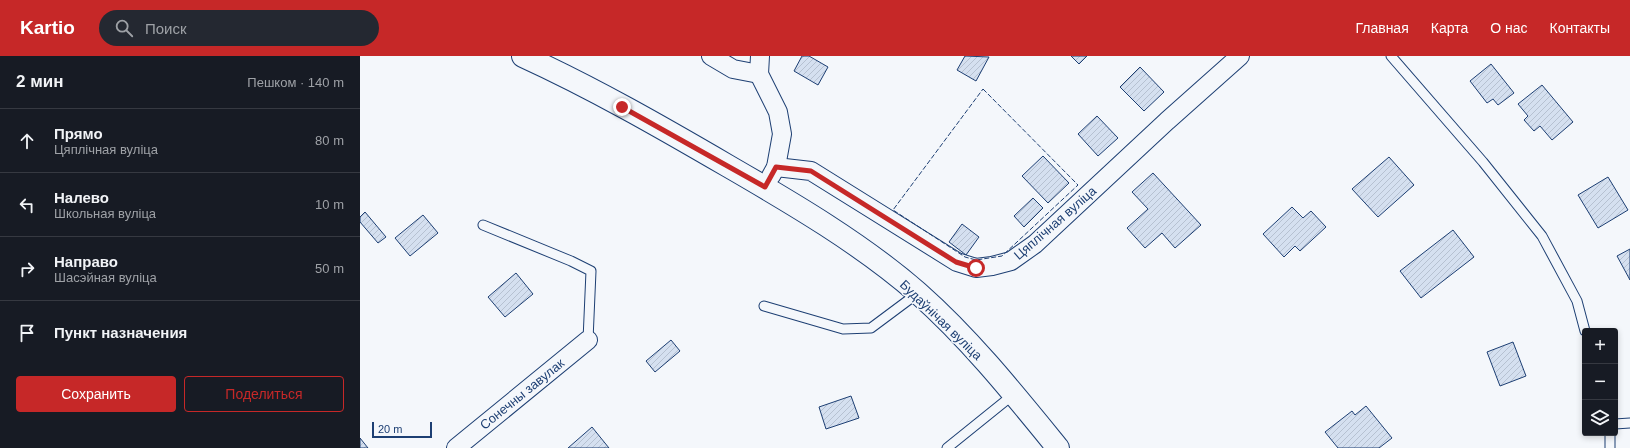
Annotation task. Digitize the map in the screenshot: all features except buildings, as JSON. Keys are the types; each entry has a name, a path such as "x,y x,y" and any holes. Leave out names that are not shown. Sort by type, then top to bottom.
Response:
{"main road":[{"name":"Будаўнічая вуліца","path":"523,56 551,69 622,107 765,187 870,256 918,293 964,338 1014,394 1058,448"}],"street":[{"path":"711,56 733,69 759,74"},
{"path":"760,56 759,74 778,112 782,134 776,167 765,187"},
{"name":"Цяплічная вуліца","path":"776,167 811,171 956,262 976,268 992,266 1012,261 1035,244 1240,56"},
{"name":"Сонечны завулак","path":"456,448 588,340"}],"lane":[{"path":"1391,56 1483,162 1542,236 1577,301 1584,328"},
{"path":"483,225 571,261 591,271 588,340"},
{"path":"764,306 843,329 872,328 918,293"},
{"path":"947,448 1014,394"},
{"path":"1618,424 1630,423"},
{"path":"1610,436 1610,448"}],"fence":[{"path":"983,89 1078,185 1002,256 976,260 965,257 893,210 983,89"}],"route":[{"path":"622,107 696,147 765,187 776,167 811,171 956,262 976,268"}]}
